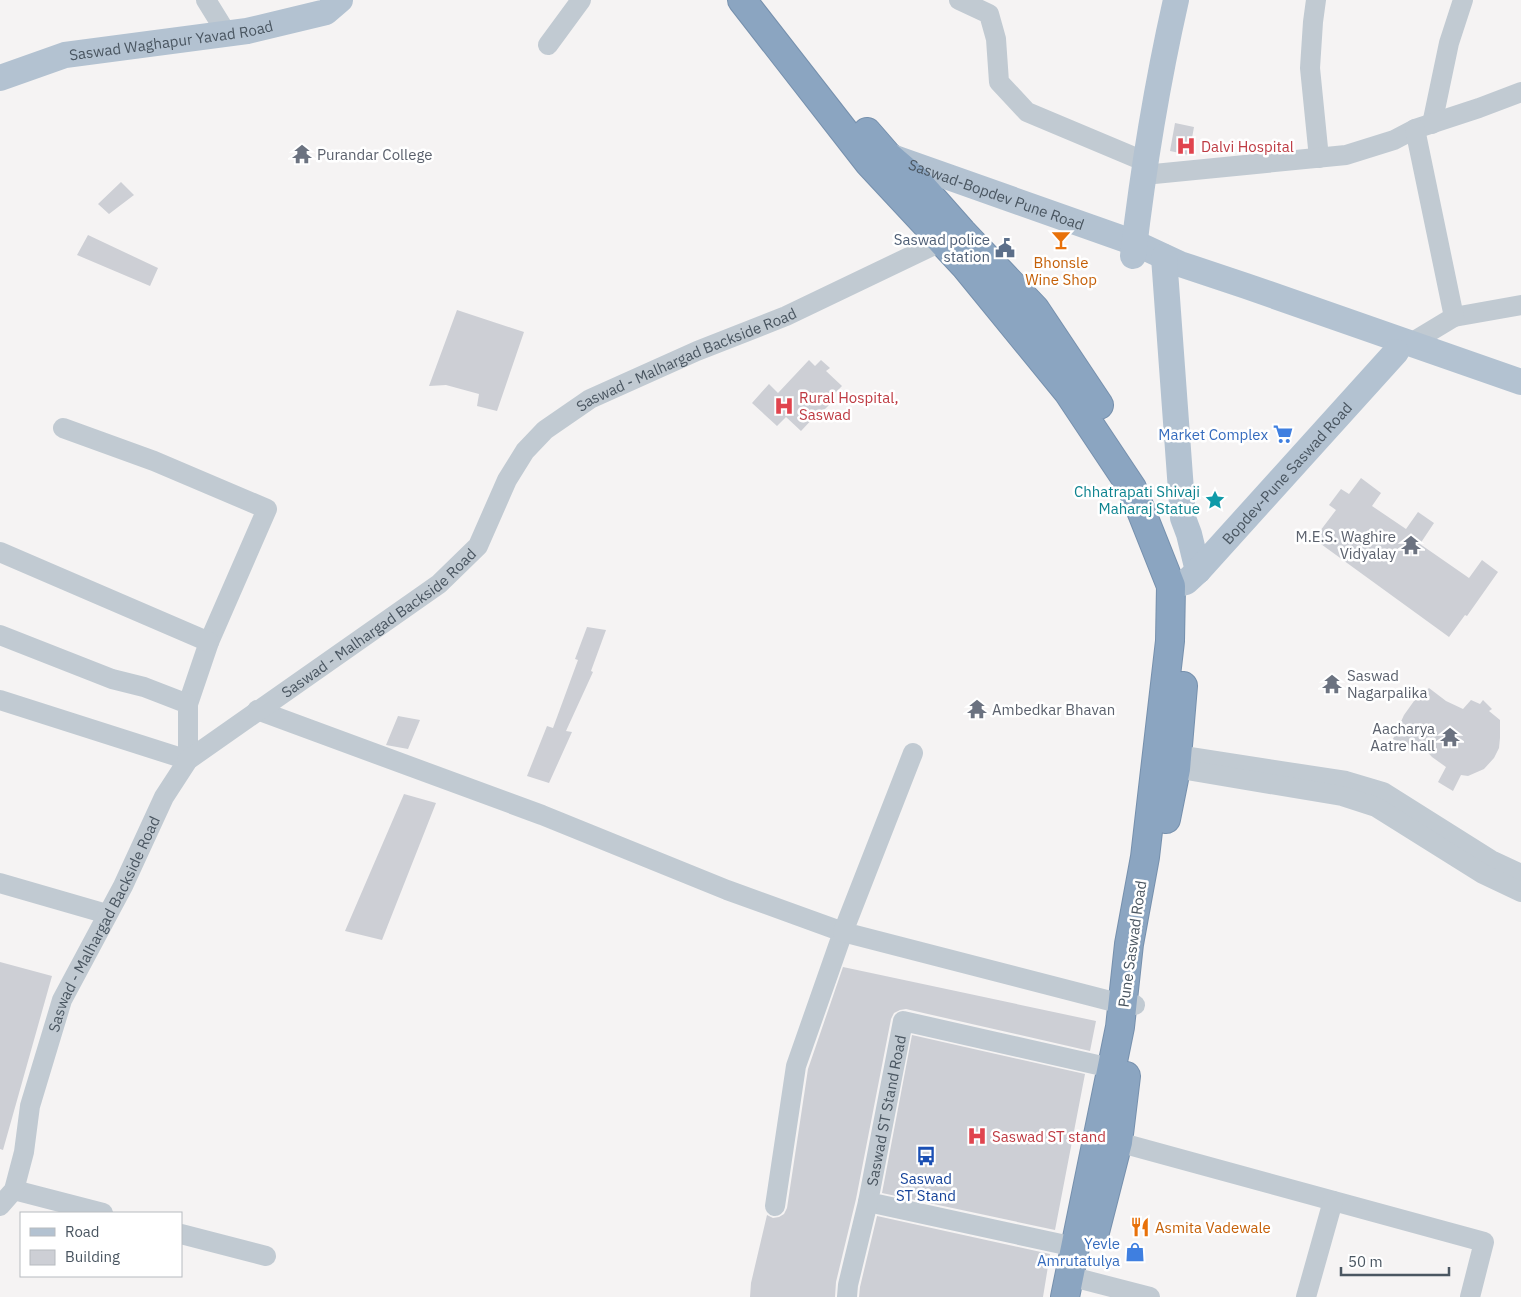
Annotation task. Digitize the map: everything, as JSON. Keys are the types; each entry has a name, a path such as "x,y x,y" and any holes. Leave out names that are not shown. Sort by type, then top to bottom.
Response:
{"highway":[{"path":"742,0 871,155 951,236 1035,310 1150,482 1185,580 1170,641 1167,760 1146,919 1129,1005 1118,1142 1074,1288"},
{"path":"765,0 864,129 871,155 916,180 951,236 965,266 1068,392 1132,488 1185,580"},
{"name":"Pune Saswad Road","path":"1074,1288 1074,1247 1120,1028 1129,1005"}],"main road":[{"name":"Saswad Waghapur Yavad Road","path":"0,78 65,55 247,31 326,12 340,0"},
{"path":"1176,0 1162,59 1134,249 1172,267 1327,327 1521,382"},
{"name":"Saswad-Bopdev Pune Road","path":"871,155 1134,249"},
{"name":"Saswad-Bopdev Pune Road","path":"916,180 1134,249"},
{"path":"1172,267 1185,470 1183,518 1189,534 1185,580"},
{"path":"1403,348 1521,398"},
{"name":"Bopdev-Pune Saswad Road","path":"1185,580 1403,348"}],"street":[{"path":"206,0 227,34"},
{"path":"548,45 581,0"},
{"path":"959,0 989,14 996,39 1000,82 1027,112 1145,169 1346,155 1394,140 1423,127 1521,92"},
{"path":"1316,0 1312,22 1310,68 1319,158"},
{"path":"1454,317 1423,127 1463,0"},
{"name":"Saswad - Malhargad Backside Road","path":"0,1206 14,1190 24,1152 30,1106 62,1000 123,886 164,797 188,760 439,584 478,546 507,480 525,451 545,430 590,399 697,351 786,316 951,236"},
{"path":"1403,348 1454,317 1521,305"},
{"path":"0,700 188,760 188,704 209,642 267,510 154,462 63,428"},
{"path":"0,552 209,642"},
{"path":"0,634 112,678 144,687 188,704"},
{"path":"257,710 542,815 727,890 844,932 1129,1005"},
{"path":"775,1206 796,1066 844,932 913,753"},
{"path":"1167,760 1346,781 1375,798 1383,792 1518,876"},
{"path":"0,883 107,914"},
{"name":"Saswad ST Stand Road","path":"1074,1247 868,1202 903,1021 1111,1068"},
{"path":"1118,1142 1484,1242 1470,1297"},
{"path":"14,1190 99,1212"},
{"path":"1306,1297 1334,1201"},
{"path":"849,1293 868,1202"},
{"path":"182,1234 266,1256"},
{"path":"1074,1288 1150,1297"}],"building":[{"path":"1175,123 1194,127 1189,155 1170,151"},
{"path":"121,182 134,195 109,214 98,204"},
{"path":"88,235 158,268 150,286 77,255"},
{"path":"457,310 524,332 497,411 477,406 479,394 446,385 429,386"},
{"path":"809,360 815,366 821,360 830,368 826,371 842,386 827,401 830,404 818,416 817,414 801,431 786,417 777,426 752,403 769,384 778,393"},
{"path":"1361,478 1381,493 1372,506 1406,529 1418,512 1434,523 1420,544 1469,578 1482,560 1498,572 1467,616 1465,615 1449,637 1314,539 1336,510 1329,505 1341,489 1349,494"},
{"path":"587,627 606,630 591,671 593,672 566,731 572,732 549,783 527,776 547,726 553,728 578,660 575,659"},
{"path":"1429,688 1446,701 1463,709 1471,700 1480,704 1483,700 1492,709 1489,711 1500,720 1499,748 1494,758 1484,769 1468,776 1461,775 1453,791 1438,782 1446,767 1432,757 1419,743 1410,749 1393,739 1404,715 1414,701"},
{"path":"398,716 420,720 408,749 386,745"},
{"path":"404,794 436,803 382,940 345,931"},
{"path":"0,962 52,976 3,1150 0,1149"},
{"path":"843,967 1096,1021 1090,1051 906,1009 894,1013 891,1019 856,1199 836,1282 835,1297 750,1297 751,1283 767,1215 773,1218 779,1217 784,1214 787,1208 808,1069"},
{"path":"912,1035 1085,1074 1055,1230 882,1193"},
{"path":"877,1216 1050,1254 1043,1297 859,1297"}],"place":[{"name":"Dalvi Hospital","path":"1186,146"},
{"name":"Purandar College","path":"302,154"},
{"name":"Bhonsle Wine Shop","path":"1061,240"},
{"name":"Saswad police station","path":"1005,248"},
{"name":"Rural Hospital, Saswad","path":"784,406"},
{"name":"Market Complex","path":"1283,434"},
{"name":"Chhatrapati Shivaji Maharaj Statue","path":"1215,500"},
{"name":"M.E.S. Waghire Vidyalay","path":"1411,545"},
{"name":"Saswad Nagarpalika","path":"1332,684"},
{"name":"Ambedkar Bhavan","path":"977,709"},
{"name":"Aacharya Aatre hall","path":"1450,737"},
{"name":"Saswad ST stand","path":"977,1136"},
{"name":"Saswad ST Stand","path":"926,1156"},
{"name":"Asmita Vadewale","path":"1140,1227"},
{"name":"Yevle Amrutatulya","path":"1135,1252"}]}
